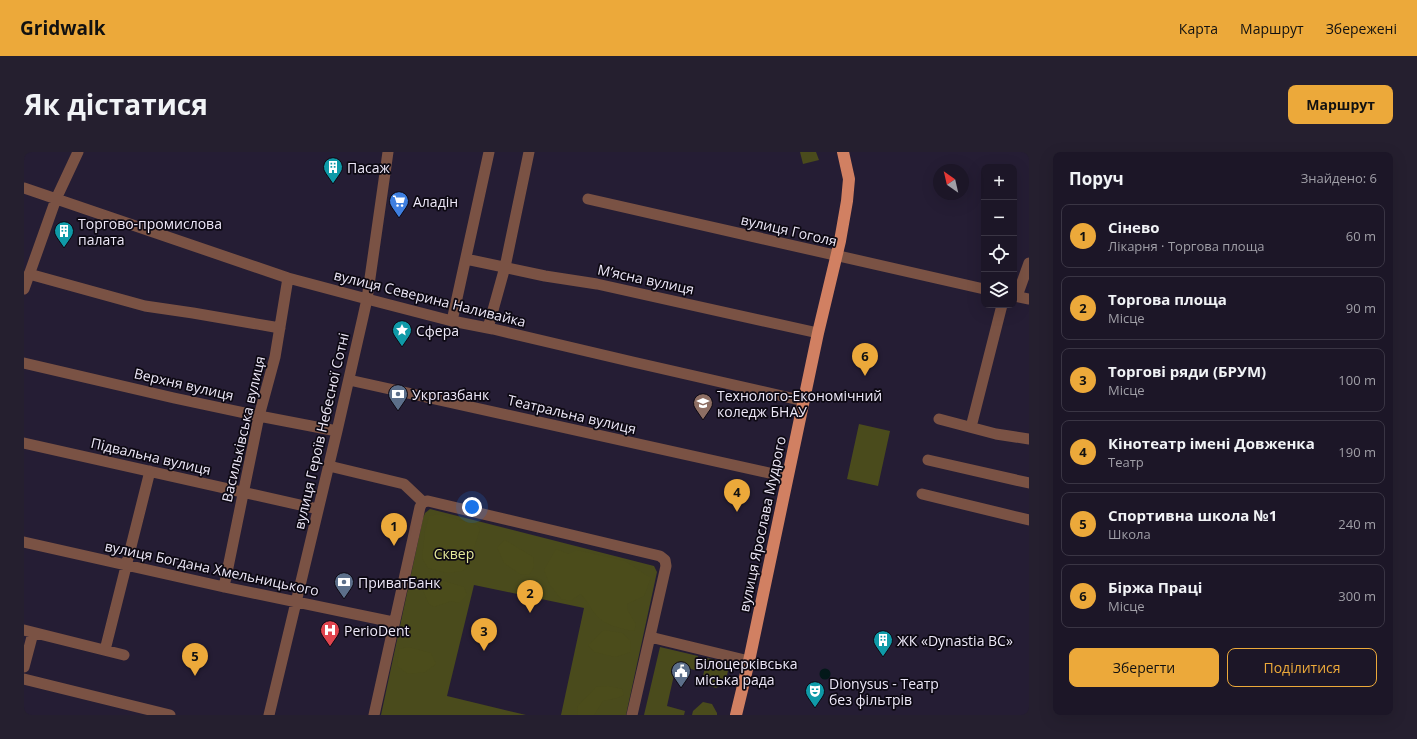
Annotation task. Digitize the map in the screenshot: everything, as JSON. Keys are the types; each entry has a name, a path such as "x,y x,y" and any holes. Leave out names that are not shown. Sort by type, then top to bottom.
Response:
{"main road":[{"name":"вулиця Ярослава Мудрого","path":"736,715 749,661 787,477 849,193 849,179 843,152"}],"street":[{"path":"24,289 56,199 78,152"},
{"name":"вулиця Героїв Небесної Сотні","path":"269,715 349,380 366,299 388,152"},
{"path":"452,320 489,152"},
{"path":"488,328 505,267 529,152"},
{"name":"вулиця Северина Наливайка","path":"24,188 288,278 452,320 804,401"},
{"name":"вулиця Гоголя","path":"588,200 981,288"},
{"name":"Мʼясна вулиця","path":"466,259 545,276 597,284 818,333"},
{"path":"1017,291 1029,263"},
{"path":"29,274 145,306 280,328"},
{"name":"Васильківська вулиця","path":"224,587 259,416 275,357 288,278"},
{"path":"1017,296 1029,299"},
{"path":"971,427 1001,308"},
{"name":"Верхня вулиця","path":"24,363 166,396 338,431"},
{"name":"Театральна вулиця","path":"349,380 787,477"},
{"path":"939,419 996,434 1029,439"},
{"name":"Підвальна вулиця","path":"24,443 318,509"},
{"path":"928,460 1029,483"},
{"path":"329,466 404,484 423,502"},
{"path":"105,650 150,471"},
{"path":"922,494 1029,520"},
{"path":"374,715 420,506 423,502 428,501 660,556 665,560 666,566 632,715"},
{"name":"вулиця Богдана Хмельницького","path":"24,542 224,587 394,622"},
{"path":"24,667 29,632 124,655"},
{"path":"650,637 749,661"},
{"path":"24,679 170,715"}],"green space":[{"path":"800,152 816,152 819,160 803,164"},
{"path":"859,424 890,431 878,486 847,479"},
{"name":"Сквер","path":"430,509 654,566 657,572 626,715 561,715 584,608 474,585 447,696 526,715 381,715 423,518 425,513"},
{"path":"439,514 477,525 480,529 470,564 462,571 447,573 428,568 422,558 425,531 429,516"},
{"path":"505,540 533,557 534,567 529,575 520,574 504,563 497,547"},
{"path":"556,549 569,554 577,550 625,561 651,578 644,596 627,604 628,611 636,624 634,631 613,626 604,622 596,615 585,598 580,594 571,601 561,599 550,585 544,570"},
{"path":"431,577 464,587 467,595 459,603 451,601 434,607 429,604 421,586 424,578"},
{"path":"604,630 622,633 630,640 631,652 615,657 594,652 588,645"},
{"path":"408,647 431,653 436,664 425,672 408,674 397,666 399,649"},
{"path":"660,647 698,656 695,670 676,666 667,706 685,711 684,715 644,715"},
{"path":"707,658 730,663 725,683 716,688 707,685 703,676"},
{"path":"608,686 622,689 624,695 603,701 594,715 577,715 578,706 596,687"},
{"path":"703,702 712,704 717,715 692,715 693,711"}],"shaded area":[{"path":"823,669 827,669 829,670 829,678 823,679 820,676 820,672"}],"place":[{"name":"Пасаж","path":"333,184"},
{"name":"Аладін","path":"399,218"},
{"name":"Торгово-промислова палата","path":"64,248"},
{"name":"Сфера","path":"402,347"},
{"name":"Біржа Праці","path":"865,376"},
{"name":"Укргазбанк","path":"398,411"},
{"name":"Технолого-Економічний коледж БНАУ","path":"703,420"},
{"name":"Кінотеатр імені Довженка","path":"737,512"},
{"name":"Сінево","path":"394,546"},
{"name":"ПриватБанк","path":"344,599"},
{"name":"Торгова площа","path":"530,613"},
{"name":"PerioDent","path":"330,647"},
{"name":"Торгові ряди (БРУМ)","path":"484,651"},
{"name":"ЖК «Dynastia BC»","path":"883,657"},
{"name":"Спортивна школа №1","path":"195,676"},
{"name":"Білоцерківська міська рада","path":"681,688"},
{"name":"Dionysus - Театр без фільтрів","path":"815,708"}]}
